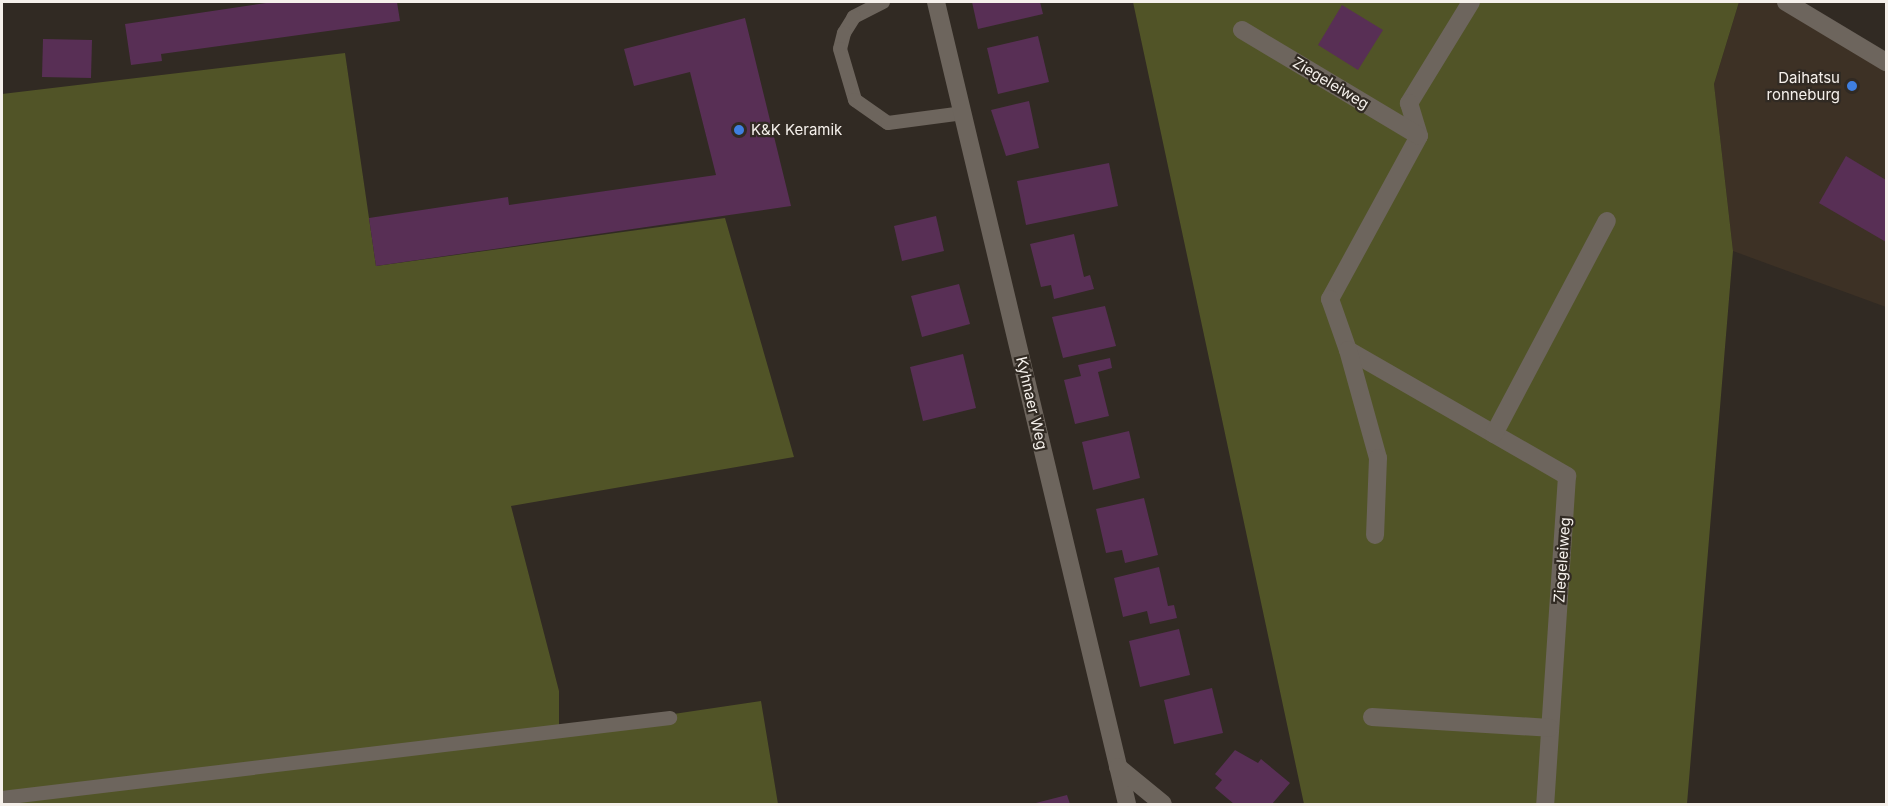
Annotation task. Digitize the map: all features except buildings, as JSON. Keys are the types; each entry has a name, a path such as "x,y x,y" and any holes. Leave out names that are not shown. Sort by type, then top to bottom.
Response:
{"street":[{"name":"Kyhnaer Weg","path":"936,2 1127,804"},
{"path":"1375,535 1378,458 1348,350 1330,299 1419,136 1409,103 1471,2"},
{"path":"1786,2 1887,62"},
{"name":"Ziegeleiweg","path":"1242,30 1419,136"},
{"path":"1494,434 1607,221"},
{"name":"Ziegeleiweg","path":"1348,350 1567,476 1545,804"},
{"path":"1372,717 1550,728"},
{"path":"1118,767 1163,804"}],"lane":[{"path":"884,2 854,17 844,33 840,50 855,100 888,123 963,113"},
{"path":"2,798 670,718"}],"shaded area":[{"path":"1739,2 1782,2 1886,62 1886,307 1733,251 1714,84"}],"green space":[{"path":"1133,2 1739,2 1714,84 1733,251 1687,804 1304,804"},
{"path":"345,53 376,266 725,218 794,457 511,506 559,691 559,731 761,701 778,804 2,804 2,94"}],"place":[{"name":"Daihatsu ronneburg","path":"1852,86"},
{"name":"K&K Keramik","path":"739,130"}]}
